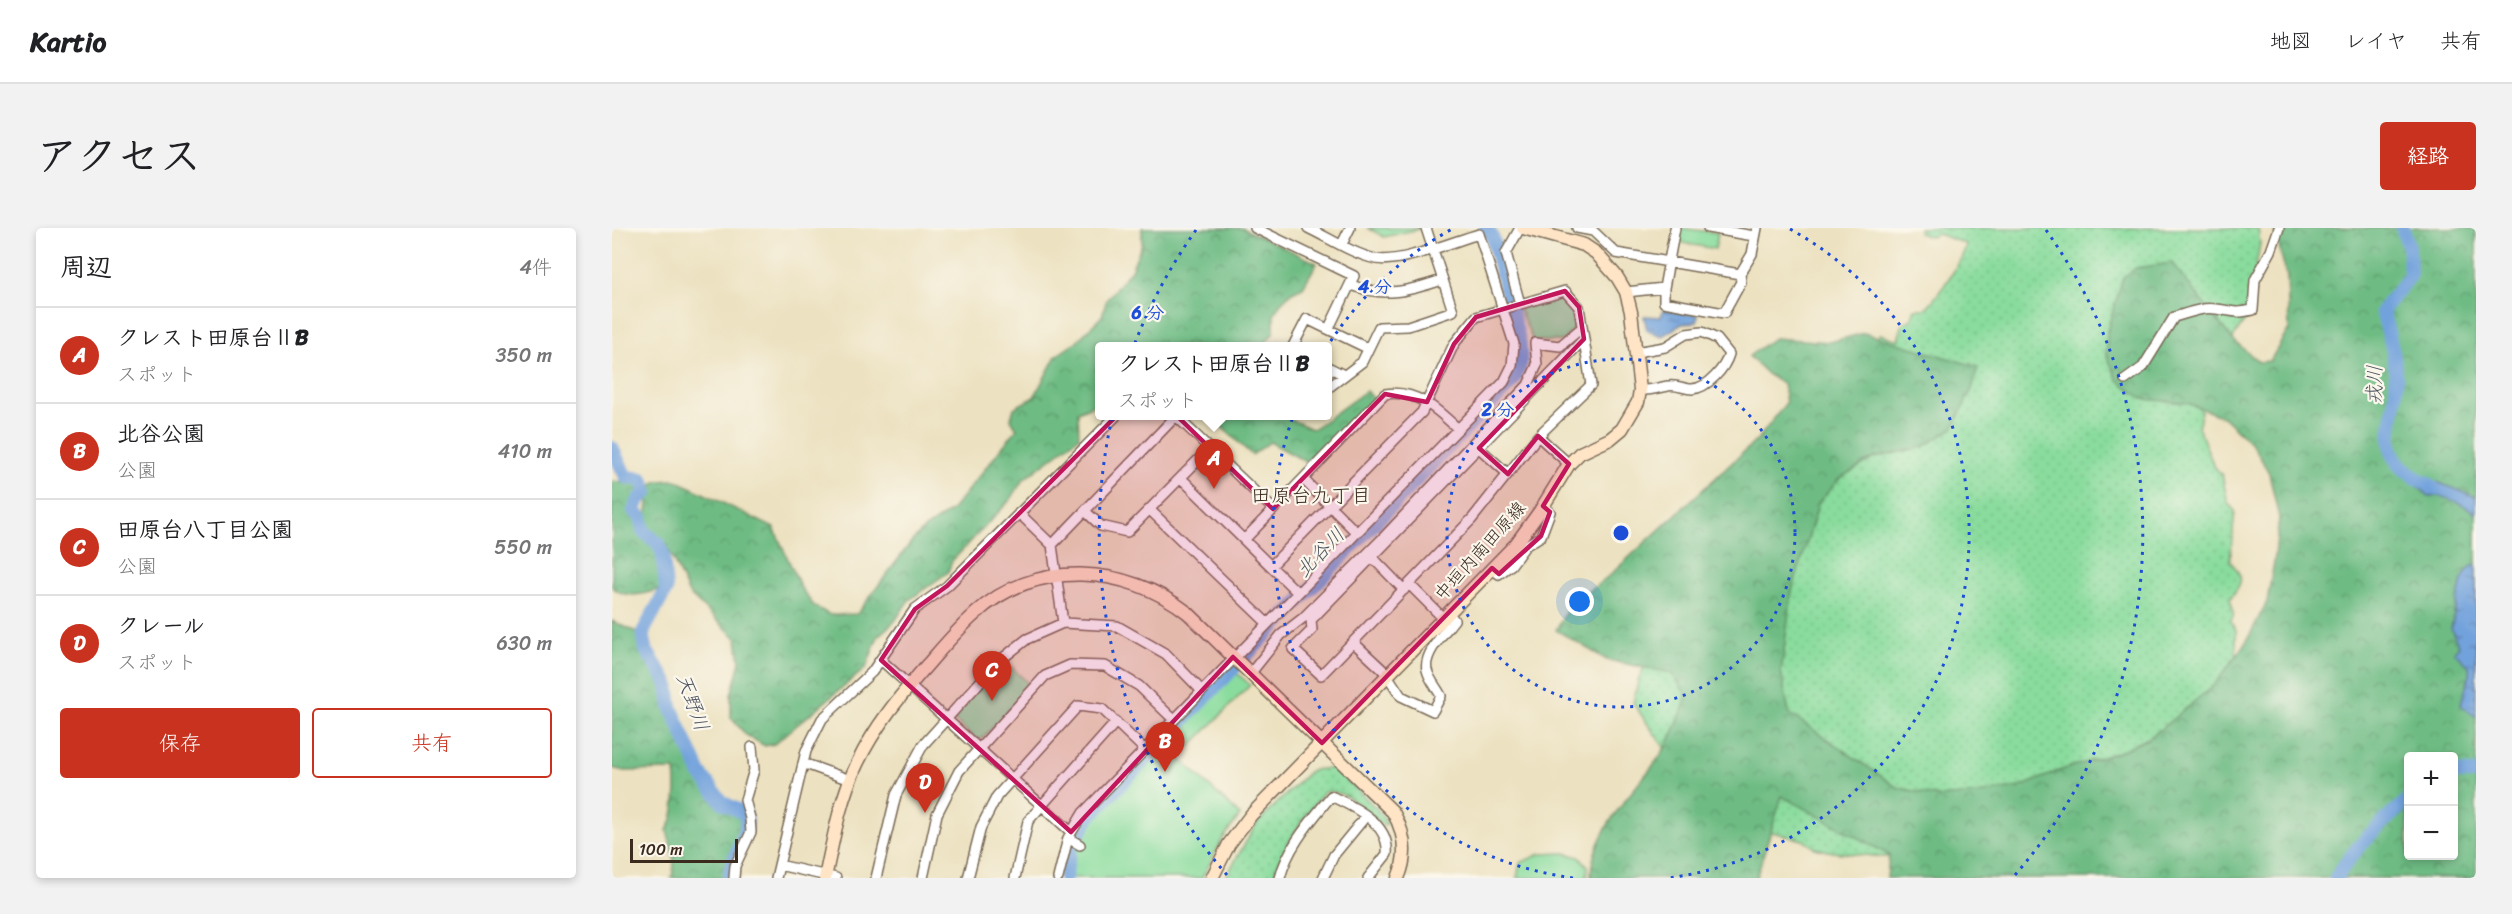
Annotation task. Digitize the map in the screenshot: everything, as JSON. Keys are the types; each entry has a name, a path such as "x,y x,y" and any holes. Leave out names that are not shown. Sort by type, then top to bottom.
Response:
{"street":[{"path":"1255,228 1354,276 1329,328"},
{"path":"1058,878 1069,836 1083,813 1504,382 1512,366 1514,344 1479,234 1405,257 1384,260 1364,255 1308,228"},
{"path":"1342,244 1350,228"},
{"path":"1332,385 1362,362 1379,327 1408,326 1453,311 1426,228"},
{"path":"1520,304 1506,253 1521,228"},
{"name":"中垣内南田原線","path":"1212,878 1229,844 1251,816 1422,642 1444,614 1492,569 1529,528 1569,464 1580,453 1610,439 1622,429 1638,402 1640,390 1636,351 1626,292 1607,264 1584,245 1521,228"},
{"path":"1577,228 1593,231 1616,253 1740,274"},
{"path":"1675,228 1664,288 1664,302 1724,313 1741,282 1740,274 1752,254 1756,232 1708,228"},
{"path":"2125,380 2143,367 2174,316 2199,310 2217,309 2232,314 2253,310 2255,280 2271,251 2279,228"},
{"path":"1351,285 1369,292 1392,293 1410,291 1442,280"},
{"path":"1626,292 1664,288"},
{"path":"1271,566 1422,412 1454,344 1476,317 1565,291 1579,307 1584,339 1591,385 1538,436 1472,519 1321,675 1293,649 1312,630 1311,620 1584,339"},
{"path":"1295,342 1307,319 1367,348"},
{"path":"1250,670 1281,635 1303,618 1381,540 1528,385 1538,365 1534,343 1560,346 1578,330"},
{"path":"1636,351 1665,347 1686,334 1702,332 1717,339 1729,354 1722,368 1699,387 1693,389 1669,385 1656,391 1640,390"},
{"path":"1332,369 1344,375"},
{"path":"1244,540 1385,394 1392,393 1427,402 1458,429"},
{"path":"776,878 803,763 822,719 872,672 915,609 947,585 1112,420"},
{"path":"1052,545 1172,420"},
{"path":"1180,420 1273,509"},
{"path":"1538,436 1569,464"},
{"path":"1085,511 1101,526 1127,532 1210,448"},
{"path":"1479,448 1508,474"},
{"path":"1181,478 1297,592"},
{"path":"1303,478 1356,532"},
{"path":"1150,510 1267,623"},
{"path":"1019,513 1052,545 1063,623"},
{"path":"1353,642 1388,676 1401,696 1433,711 1441,696 1427,671 1427,664 1433,649 1454,620 1406,587 1372,557"},
{"path":"779,865 829,877 850,780 877,726 909,686 976,613 1020,586 1057,576 1098,574 1146,587 1188,613 1234,659 1250,670 1392,812 1401,826 1404,842 1404,860 1398,878"},
{"path":"876,878 896,795 923,745 998,662 1027,639 1063,623 1117,626 1166,654 1201,690"},
{"path":"1422,642 1433,649"},
{"path":"881,660 1041,805 1080,845"},
{"path":"922,878 937,814 959,771 1045,676 1070,665 1105,666 1139,686 1173,719"},
{"path":"968,878 981,827 997,796 1078,706 1102,709 1145,750"},
{"path":"1015,878 1028,821 1116,722"},
{"path":"734,878 735,866 751,832 745,800 754,770 752,747"},
{"path":"803,763 850,780"},
{"path":"1280,878 1288,854 1302,832 1331,796 1377,825 1388,845 1387,854 1368,878"},
{"path":"1323,878 1334,855 1366,816"}],"highlighted area":[{"path":"1565,291 1579,307 1584,339 1479,448 1508,474 1538,436 1569,464 1543,506 1550,512 1541,536 1499,574 1492,568 1322,743 1233,657 1071,832 881,660 915,609 947,586 1146,386 1273,509 1385,394 1427,402 1454,344 1476,317"}],"green space":[{"path":"1142,228 1242,228 1317,263 1303,287 1292,292 1280,304 1274,314 1274,332 1266,342 1095,342 1095,404 1078,412 1079,437 1023,480 1011,499 952,561 948,572 908,601 895,621 878,636 866,668 774,744 765,746 746,735 731,718 731,695 740,662 737,639 689,594 669,551 648,527 646,522 649,494 653,484 658,481 676,480 774,528 801,588 814,606 830,615 857,614 912,541 925,528 951,511 1017,429 1011,419 1014,408 1034,397 1056,356 1075,343 1102,316 1107,299 1131,270 1142,244"},
{"path":"1368,228 1420,228 1420,229 1384,237"},
{"path":"1680,228 1718,233 1715,249 1677,242"},
{"path":"1919,228 2258,228 2260,243 2250,303 2253,310 2232,340 2213,376 2203,402 2198,426 2214,466 2222,475 2228,503 2235,511 2230,560 2240,576 2240,583 2230,599 2234,613 2231,621 2236,630 2236,661 2231,674 2171,727 1901,856 1885,857 1815,848 1803,840 1753,827 1673,760 1633,703 1639,678 1647,661 1880,334 1898,340 1903,323 1911,320 1915,309 1925,309 1955,268 1966,244 1938,234 1931,237 1918,233"},
{"path":"2274,228 2476,228 2476,878 1887,878 1889,855 1782,796 1756,878 1591,878 1597,846 1614,816 1665,747 1678,722 1687,696 1672,673 1607,660 1556,630 1568,608 1610,575 1759,438 1786,403 1783,384 1767,374 1749,356 1774,338 1830,342 1864,333 1978,367 1972,389 1953,428 1923,447 1874,458 1840,478 1819,502 1792,591 1781,672 1789,713 1897,787 1938,797 2020,787 2064,769 2116,753 2151,737 2213,686 2244,646 2267,602 2279,518 2269,473 2253,445 2223,417 2187,403 2143,399 2118,380 2107,356 2107,331 2123,277 2136,268 2172,263 2232,339 2259,362 2270,361 2289,329 2287,277"},
{"path":"1564,295 1577,309 1578,325 1562,341 1533,341 1519,308"},
{"path":"1366,391 1375,400 1310,464 1270,442 1252,455 1214,420 1292,420 1313,429 1326,420 1332,420 1332,415"},
{"path":"612,481 639,485 641,491 632,513 638,518 642,532 658,548 663,564 661,589 629,595 612,587"},
{"path":"612,621 639,633 676,708 688,756 698,779 717,801 741,813 746,821 727,864 727,878 671,878 674,861 667,830 674,810 675,770 624,771 612,768"},
{"path":"1004,660 1031,686 982,739 977,740 954,720 953,716"},
{"path":"1237,673 1250,685 1179,758 1240,815 1222,840 1202,878 1068,878 1076,846 1091,821"},
{"path":"1335,768 1377,809 1387,823 1384,826 1348,797 1324,792 1294,833 1273,878 1225,878 1257,823 1311,770"},
{"path":"1565,853 1579,857 1588,866 1587,878 1517,878 1520,863 1540,854"}],"water":[{"path":"1663,310 1698,315 1697,322 1682,324 1662,336 1647,330 1644,316 1661,317"},
{"path":"2416,474 2476,497 2476,514 2454,501 2429,496 2412,482"},
{"path":"2476,564 2476,717 2461,705 2469,676 2469,666 2454,652 2459,646 2451,629 2462,580 2468,569"}],"waterway":[{"name":"北谷川","path":"1065,878 1070,849 1089,817 1514,380 1521,363 1520,343 1492,236 1486,228"},
{"name":"戎川","path":"2402,228 2409,247 2410,276 2382,311 2396,369 2391,446 2394,457 2401,467 2432,486"},
{"name":"天野川","path":"612,448 626,477 642,479 647,492 640,498 634,511 641,517 643,531 659,544 663,555 666,590 643,632 646,650 668,684 671,707 700,773 722,802 745,814 746,827 729,878"},
{"name":"戎川","path":"2458,773 2476,773"},
{"name":"戎川","path":"2336,878 2361,844 2404,804"}],"place":[{"name":"クレスト田原台ⅡB","path":"1214,489"},
{"name":"田原台八丁目公園","path":"992,701"},
{"name":"北谷公園","path":"1165,772"},
{"name":"クレール","path":"925,813"}],"district":[{"name":"田原台九丁目","path":"1311,495"}]}
